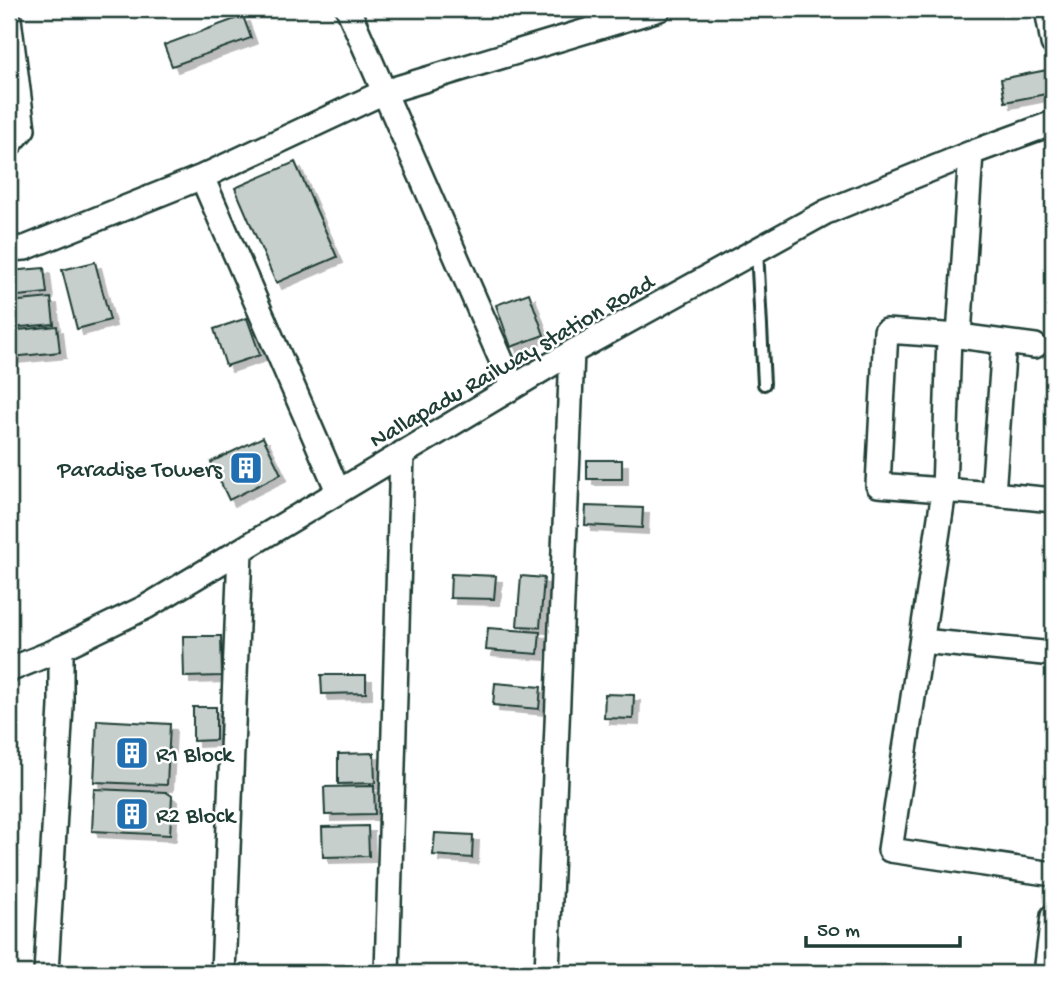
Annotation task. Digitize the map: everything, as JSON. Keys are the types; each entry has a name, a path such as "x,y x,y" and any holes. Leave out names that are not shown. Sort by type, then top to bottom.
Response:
{"street":[{"path":"348,9 513,387"},
{"path":"9,249 25,248 202,177 384,92 659,9"},
{"path":"1047,9 1053,43"},
{"path":"9,19 23,130 9,145"},
{"name":"Nallapadu Railway station Road","path":"9,670 146,607 572,352 826,212 1053,123"},
{"path":"971,153 954,336 944,491 890,850 1053,874"},
{"path":"202,177 338,491"},
{"path":"1035,346 886,331 877,485 1053,500"},
{"path":"993,494 1004,342"},
{"path":"547,973 572,352"},
{"path":"387,973 401,453"},
{"path":"223,973 240,552"},
{"path":"922,641 1053,654"},
{"path":"46,973 61,648"},
{"path":"1046,973 1053,916"}],"lane":[{"path":"757,250 764,384"}],"building":[{"path":"243,16 251,38 172,66 164,45"},
{"path":"1047,70 1051,93 1005,102 1001,79"},
{"path":"295,162 337,257 276,283 235,188"},
{"path":"95,262 110,320 77,329 62,270"},
{"path":"44,268 47,293 9,297 9,271"},
{"path":"529,293 544,335 511,347 496,305"},
{"path":"51,298 54,324 10,328 9,302"},
{"path":"247,318 260,355 226,366 214,329"},
{"path":"57,326 60,352 12,357 9,331"},
{"name":"Paradise Towers","path":"263,437 281,474 229,500 211,462"},
{"path":"587,460 622,460 622,479 587,479"},
{"path":"586,506 643,508 642,528 585,525"},
{"path":"451,574 496,576 494,599 450,598"},
{"path":"521,576 544,578 540,627 517,626"},
{"path":"488,628 540,632 538,654 486,650"},
{"path":"183,636 221,636 222,676 184,677"},
{"path":"321,675 366,675 366,693 322,694"},
{"path":"495,683 541,687 539,709 493,705"},
{"path":"605,694 634,695 633,719 604,718"},
{"path":"193,707 216,707 216,740 193,741"},
{"name":"R1 Block","path":"97,720 170,724 167,785 94,782"},
{"path":"374,753 375,783 338,784 338,754"},
{"path":"374,786 375,814 325,815 324,787"},
{"name":"R2 Block","path":"94,789 166,792 172,796 170,835 92,831"},
{"path":"368,826 369,856 323,857 322,827"},
{"path":"435,833 473,835 472,858 433,855"}],"place":[{"name":"Paradise Towers","path":"246,468"},
{"name":"R1 Block","path":"132,753"},
{"name":"R2 Block","path":"132,814"}]}
